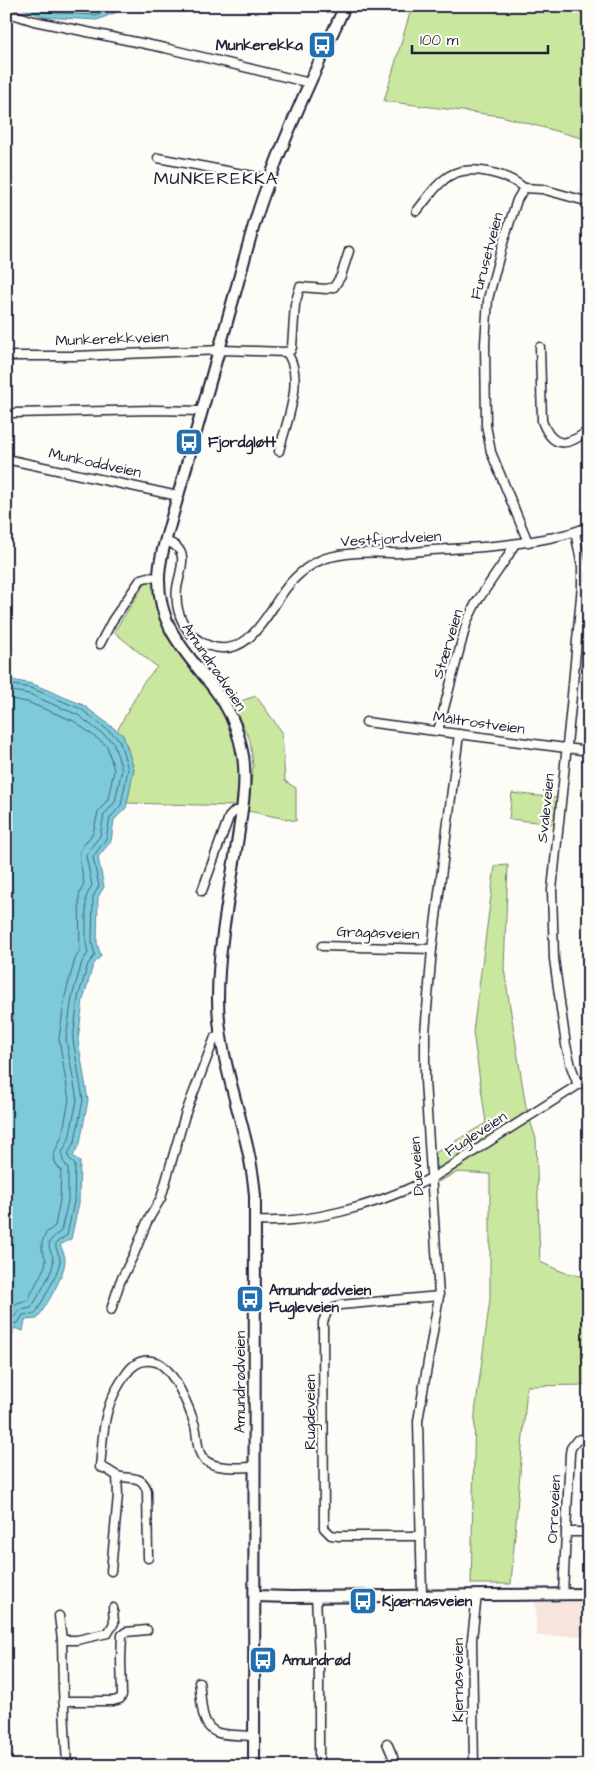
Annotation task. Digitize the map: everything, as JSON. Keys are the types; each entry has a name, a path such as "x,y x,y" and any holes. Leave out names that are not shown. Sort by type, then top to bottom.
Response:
{"main road":[{"path":"165,541 251,235 270,180 344,6"},
{"name":"Amundrødveien","path":"165,541 160,561 159,578 162,606 171,631 181,648 223,702 235,726 243,758 245,778 218,997 225,1059 251,1161 255,1196 254,1766"},
{"path":"255,1596 589,1594"}],"street":[{"path":"6,12 34,21 165,48 310,83"},
{"path":"158,158 270,180"},
{"path":"418,211 441,182 461,172 487,173 508,178 524,188 542,189 589,202"},
{"name":"Furusetveien","path":"524,188 517,200 505,237 488,299 485,343 486,425 491,452 528,542"},
{"path":"279,451 290,414 294,390 292,361 286,352 291,350 292,347 295,304 300,287 334,288 341,276 349,251"},
{"path":"540,348 542,421 545,430 553,439 564,443 571,442 589,430"},
{"name":"Munkerekkveien","path":"6,356 75,356 219,351 286,352"},
{"path":"14,414 162,410 202,411"},
{"name":"Munkoddveien","path":"6,459 178,496"},
{"name":"Vestfjordveien","path":"165,541 178,547 182,553 182,566 177,595 180,616 184,626 193,637 202,643 220,648 232,647 246,641 258,630 287,586 312,565 328,557 350,553 391,554 514,545 575,532 589,526"},
{"name":"Svaleveien","path":"575,532 582,566 582,585 554,869 553,944 566,1045 578,1085"},
{"name":"Stærveien","path":"438,731 466,622 476,603 514,545"},
{"path":"100,644 112,621 141,579 148,577 159,578"},
{"name":"Måltrostveien","path":"366,722 589,751"},
{"name":"Dueveien","path":"422,1596 419,1415 439,1296 424,1049 432,949 460,734"},
{"path":"202,891 229,817 235,812 242,811"},
{"name":"Grågåsveien","path":"322,946 432,949"},
{"path":"111,1310 120,1282 147,1222 161,1198 186,1115 215,1037 221,1033"},
{"name":"Fugleveien","path":"256,1221 283,1221 340,1212 379,1200 432,1178 578,1085 589,1080"},
{"name":"Rugdeveien","path":"420,1536 340,1536 331,1534 324,1528 323,1322 327,1312 340,1305 439,1296"},
{"path":"148,1558 146,1485 140,1479 117,1476 100,1467 109,1402 133,1365 142,1360 156,1362 164,1366 171,1375 189,1410 195,1426 200,1455 206,1461 220,1466 255,1467"},
{"name":"Orreveien","path":"562,1594 571,1448 579,1438 589,1437"},
{"path":"111,1571 118,1495 117,1476"},
{"path":"566,1532 589,1532"},
{"name":"Kjernåsveien","path":"474,1766 472,1639 477,1595"},
{"path":"316,1597 319,1766"},
{"path":"62,1640 77,1640 108,1633 114,1623 113,1608"},
{"path":"59,1616 62,1640 67,1766"},
{"path":"63,1701 113,1701 120,1699 122,1695 120,1659 122,1635 126,1632 148,1630"},
{"path":"199,1682 204,1714 210,1728 220,1734 255,1736"},
{"path":"387,1743 393,1757 393,1766"}],"shaded area":[{"path":"535,1602 589,1602 589,1636 537,1636"}],"green space":[{"path":"412,6 589,6 589,140 501,116 384,101"},
{"path":"155,580 155,602 167,637 190,669 207,687 223,714 234,741 240,770 236,806 127,803 134,769 123,735 117,731 143,683 157,667 114,632 145,583"},
{"path":"256,696 282,732 285,781 296,788 296,821 248,811 253,766 250,740 232,704"},
{"path":"512,793 557,798 554,824 509,819"},
{"path":"508,865 504,969 526,1107 536,1139 540,1262 563,1272 589,1278 589,1385 527,1386 511,1584 471,1584 475,1413 490,1299 490,1174 458,1172 438,1182 435,1153 486,1123 473,1032 495,866"}],"water":[{"path":"16,6 132,6 97,20 44,17"},
{"path":"6,679 33,684 83,705 123,735 134,769 126,808 114,820 111,841 98,857 104,887 98,897 97,943 101,956 93,965 83,1000 78,1040 88,1100 80,1143 73,1156 80,1162 79,1203 71,1239 60,1245 65,1260 59,1282 37,1319 25,1320 23,1331 14,1328 6,1362"}],"place":[{"name":"Munkerekka","path":"322,45"},
{"name":"Fjordgløtt","path":"189,442"},
{"name":"Amundrødveien Fugleveien","path":"250,1299"},
{"name":"Kjærnåsveien","path":"363,1601"},
{"name":"Amundrød","path":"263,1660"}],"district":[{"name":"MUNKEREKKA","path":"216,178"}]}
